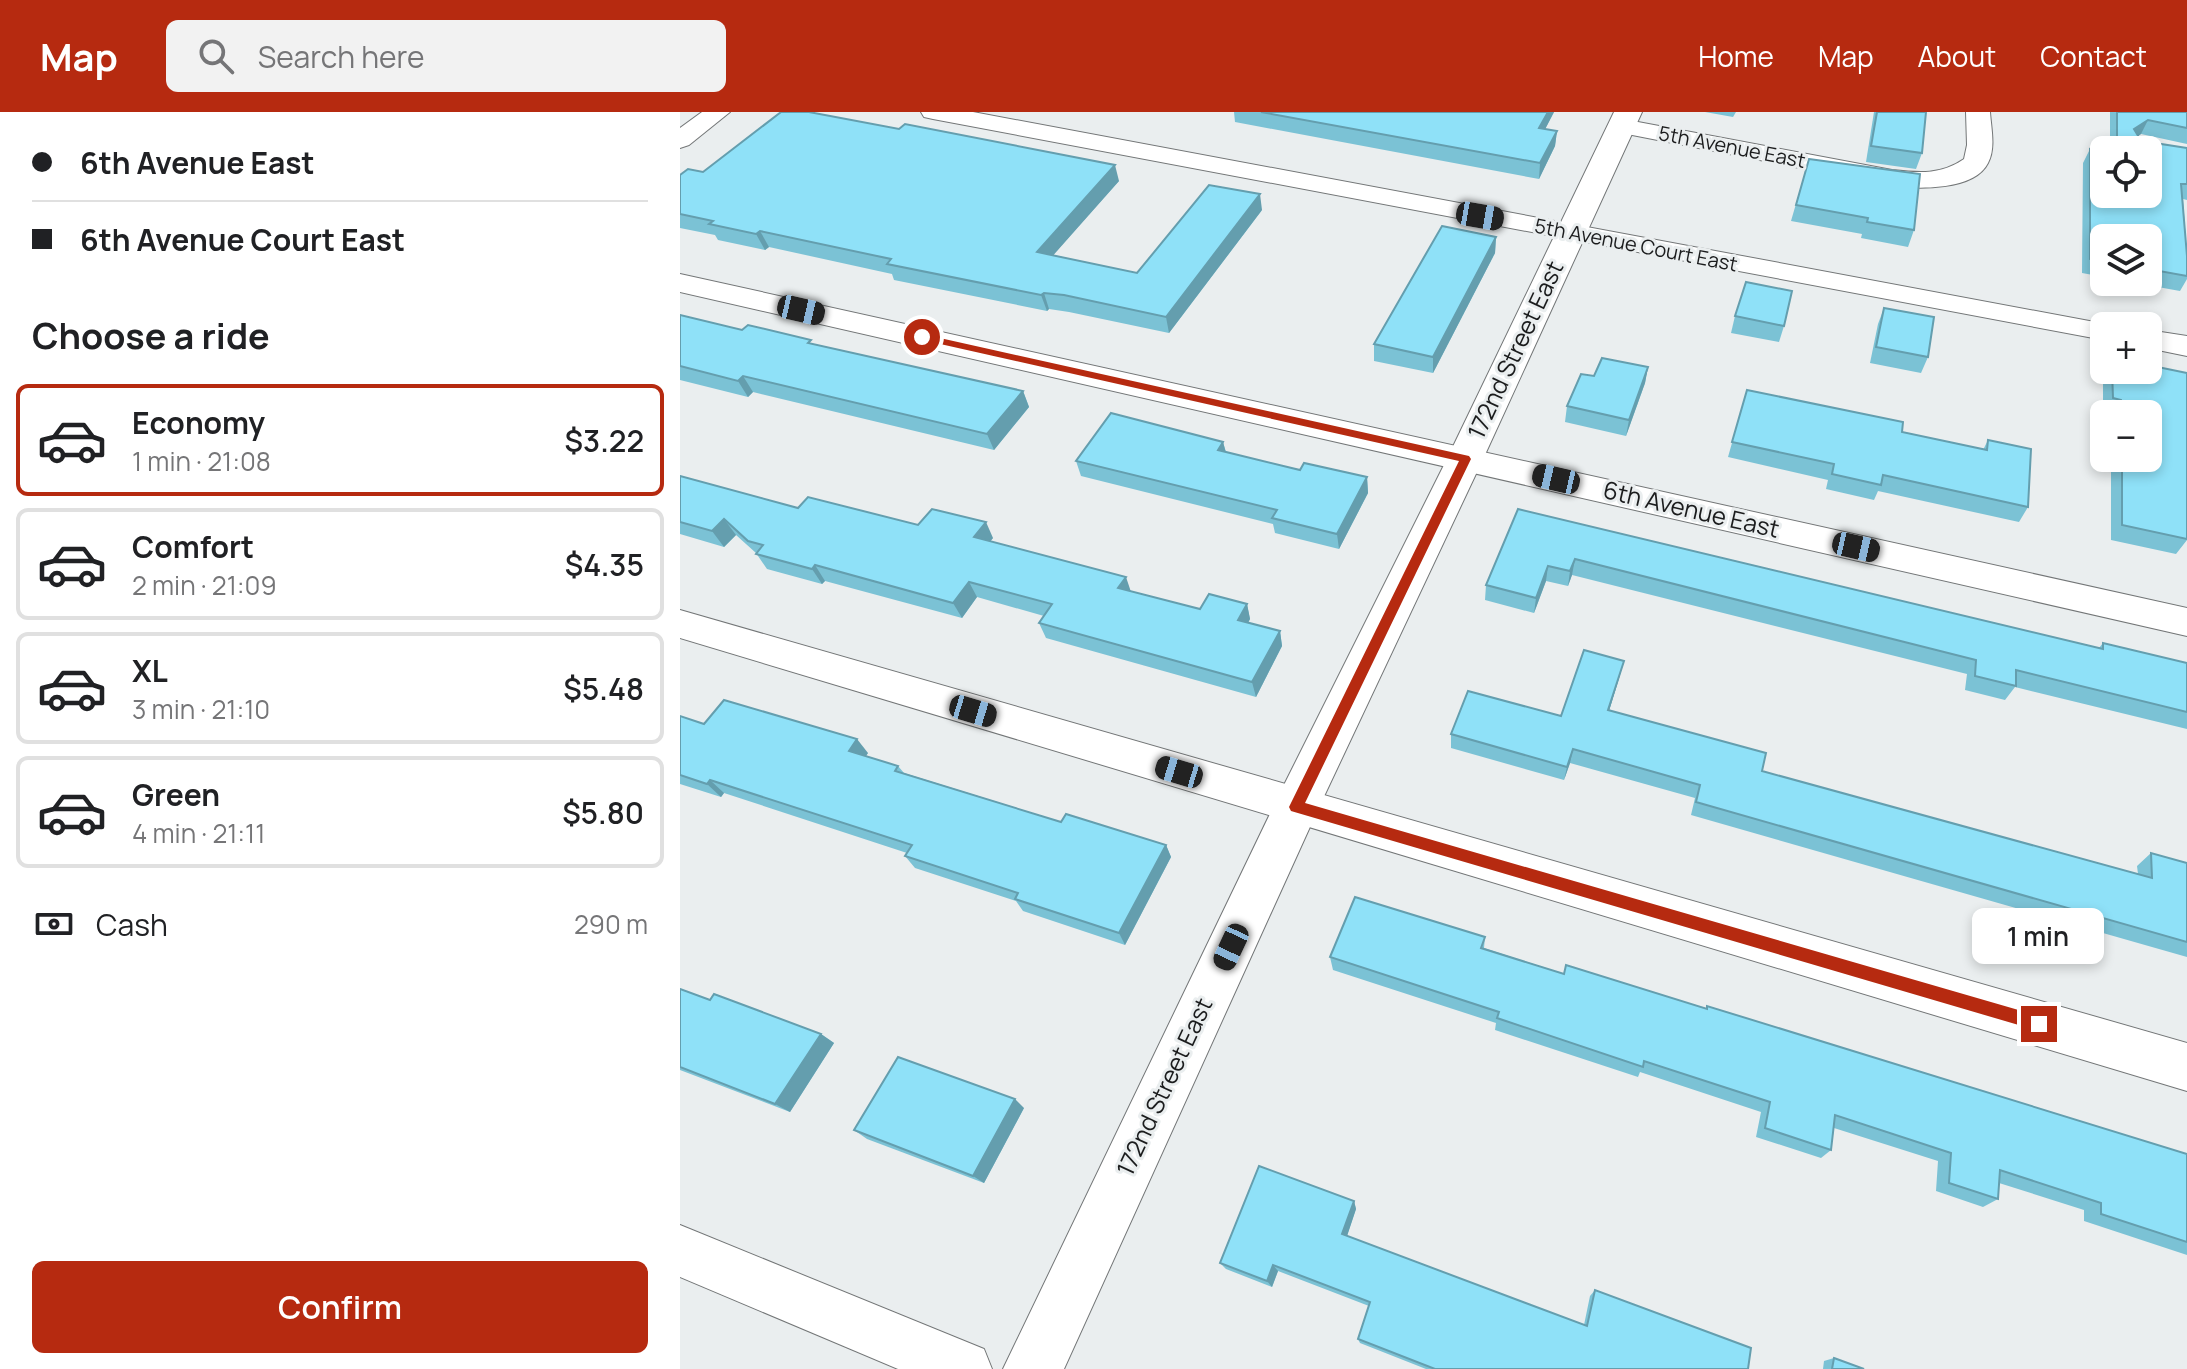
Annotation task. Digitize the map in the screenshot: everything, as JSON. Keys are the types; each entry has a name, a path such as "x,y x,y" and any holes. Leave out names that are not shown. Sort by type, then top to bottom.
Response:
{"street":[{"path":"680,140 718,112"},
{"name":"5th Avenue Court East","path":"933,112 2090,328"},
{"name":"5th Avenue East","path":"1625,119 1775,157 1928,181 1953,178 1976,162 1980,145 1978,112"},
{"name":"172nd Street East","path":"1033,1369 1296,807 1625,119"},
{"name":"6th Avenue East","path":"680,283 2187,622"},
{"path":"2162,342 2187,346"},
{"path":"680,624 2187,1067"},
{"path":"680,1251 964,1369"}],"building":[{"path":"781,112 809,112 899,129 905,124 1115,165 1037,252 1137,273 1209,185 1260,194 1166,317 1064,295 1041,295 887,264 891,259 760,231 756,234 709,224 713,221 680,214 680,175 688,169 703,172"},
{"path":"1261,112 1548,112 1539,128 1557,131 1540,163"},
{"path":"1877,112 1926,112 1922,153 1871,146"},
{"path":"2117,112 2187,112 2187,128 2148,120 2134,129 2138,136 2117,136"},
{"path":"2162,144 2187,148 2187,184 2181,184 2187,276 2162,272 2162,224 2090,224 2090,208 2162,208"},
{"path":"1809,159 1920,174 1914,230 1796,205"},
{"path":"1442,226 1496,237 1433,357 1374,344"},
{"path":"1746,282 1792,291 1784,326 1735,316"},
{"path":"1884,308 1934,317 1928,357 1876,347"},
{"path":"680,315 742,330 748,325 811,340 808,343 1023,391 987,434 743,376 738,381 680,366"},
{"path":"1602,358 1648,367 1629,420 1567,406 1581,374 1594,376"},
{"path":"2162,368 2187,373 2187,539 2122,525 2122,472 2162,472 2162,400 2113,398 2112,384 2162,384"},
{"path":"1747,390 1903,422 1902,432 1987,450 1988,440 2031,449 2028,507 1883,475 1881,485 1832,474 1834,464 1732,442"},
{"path":"1111,413 1223,442 1218,450 1300,470 1304,463 1367,477 1337,534 1272,518 1277,510 1076,461"},
{"path":"680,476 798,508 808,497 918,525 932,509 986,522 974,537 1126,577 1118,588 1200,609 1209,594 1247,604 1238,620 1280,631 1252,682 1039,623 1052,604 969,582 953,603 815,565 812,569 756,554 763,545 748,541 724,519 712,531 680,522"},
{"path":"1518,509 2103,649 2103,643 2187,663 2187,712 2016,670 2016,686 1975,676 1976,660 1575,559 1570,571 1548,566 1536,598 1486,585"},
{"path":"1584,650 1624,661 1608,710 1766,753 1762,771 2152,878 2151,853 2187,863 2187,942 1696,802 1700,785 1573,749 1567,767 1451,734 1468,691 1561,716"},
{"path":"724,700 857,739 849,751 898,766 895,771 1061,822 1066,814 1166,845 1119,933 1015,899 1018,893 905,856 912,845 710,780 707,784 680,775 680,716 704,724"},
{"path":"1355,897 1485,937 1481,948 1564,974 1566,965 2187,1154 2187,1242 2101,1214 2101,1203 2000,1170 1998,1199 1949,1183 1951,1153 1835,1115 1831,1150 1765,1128 1770,1102 1644,1061 1643,1067 1497,1018 1499,1012 1330,957"},
{"path":"680,989 710,1000 714,994 821,1034 775,1104 680,1067"},
{"path":"898,1057 1015,1099 973,1176 854,1130"},
{"path":"1259,1166 1354,1201 1342,1234 1587,1326 1595,1290 1751,1348 1748,1369 1435,1369 1358,1339 1370,1302 1273,1265 1267,1281 1220,1263"},
{"path":"1834,1358 1864,1369 1832,1369"}],"route":[{"path":"922,337 1465,459 1296,807 2039,1024"}]}
